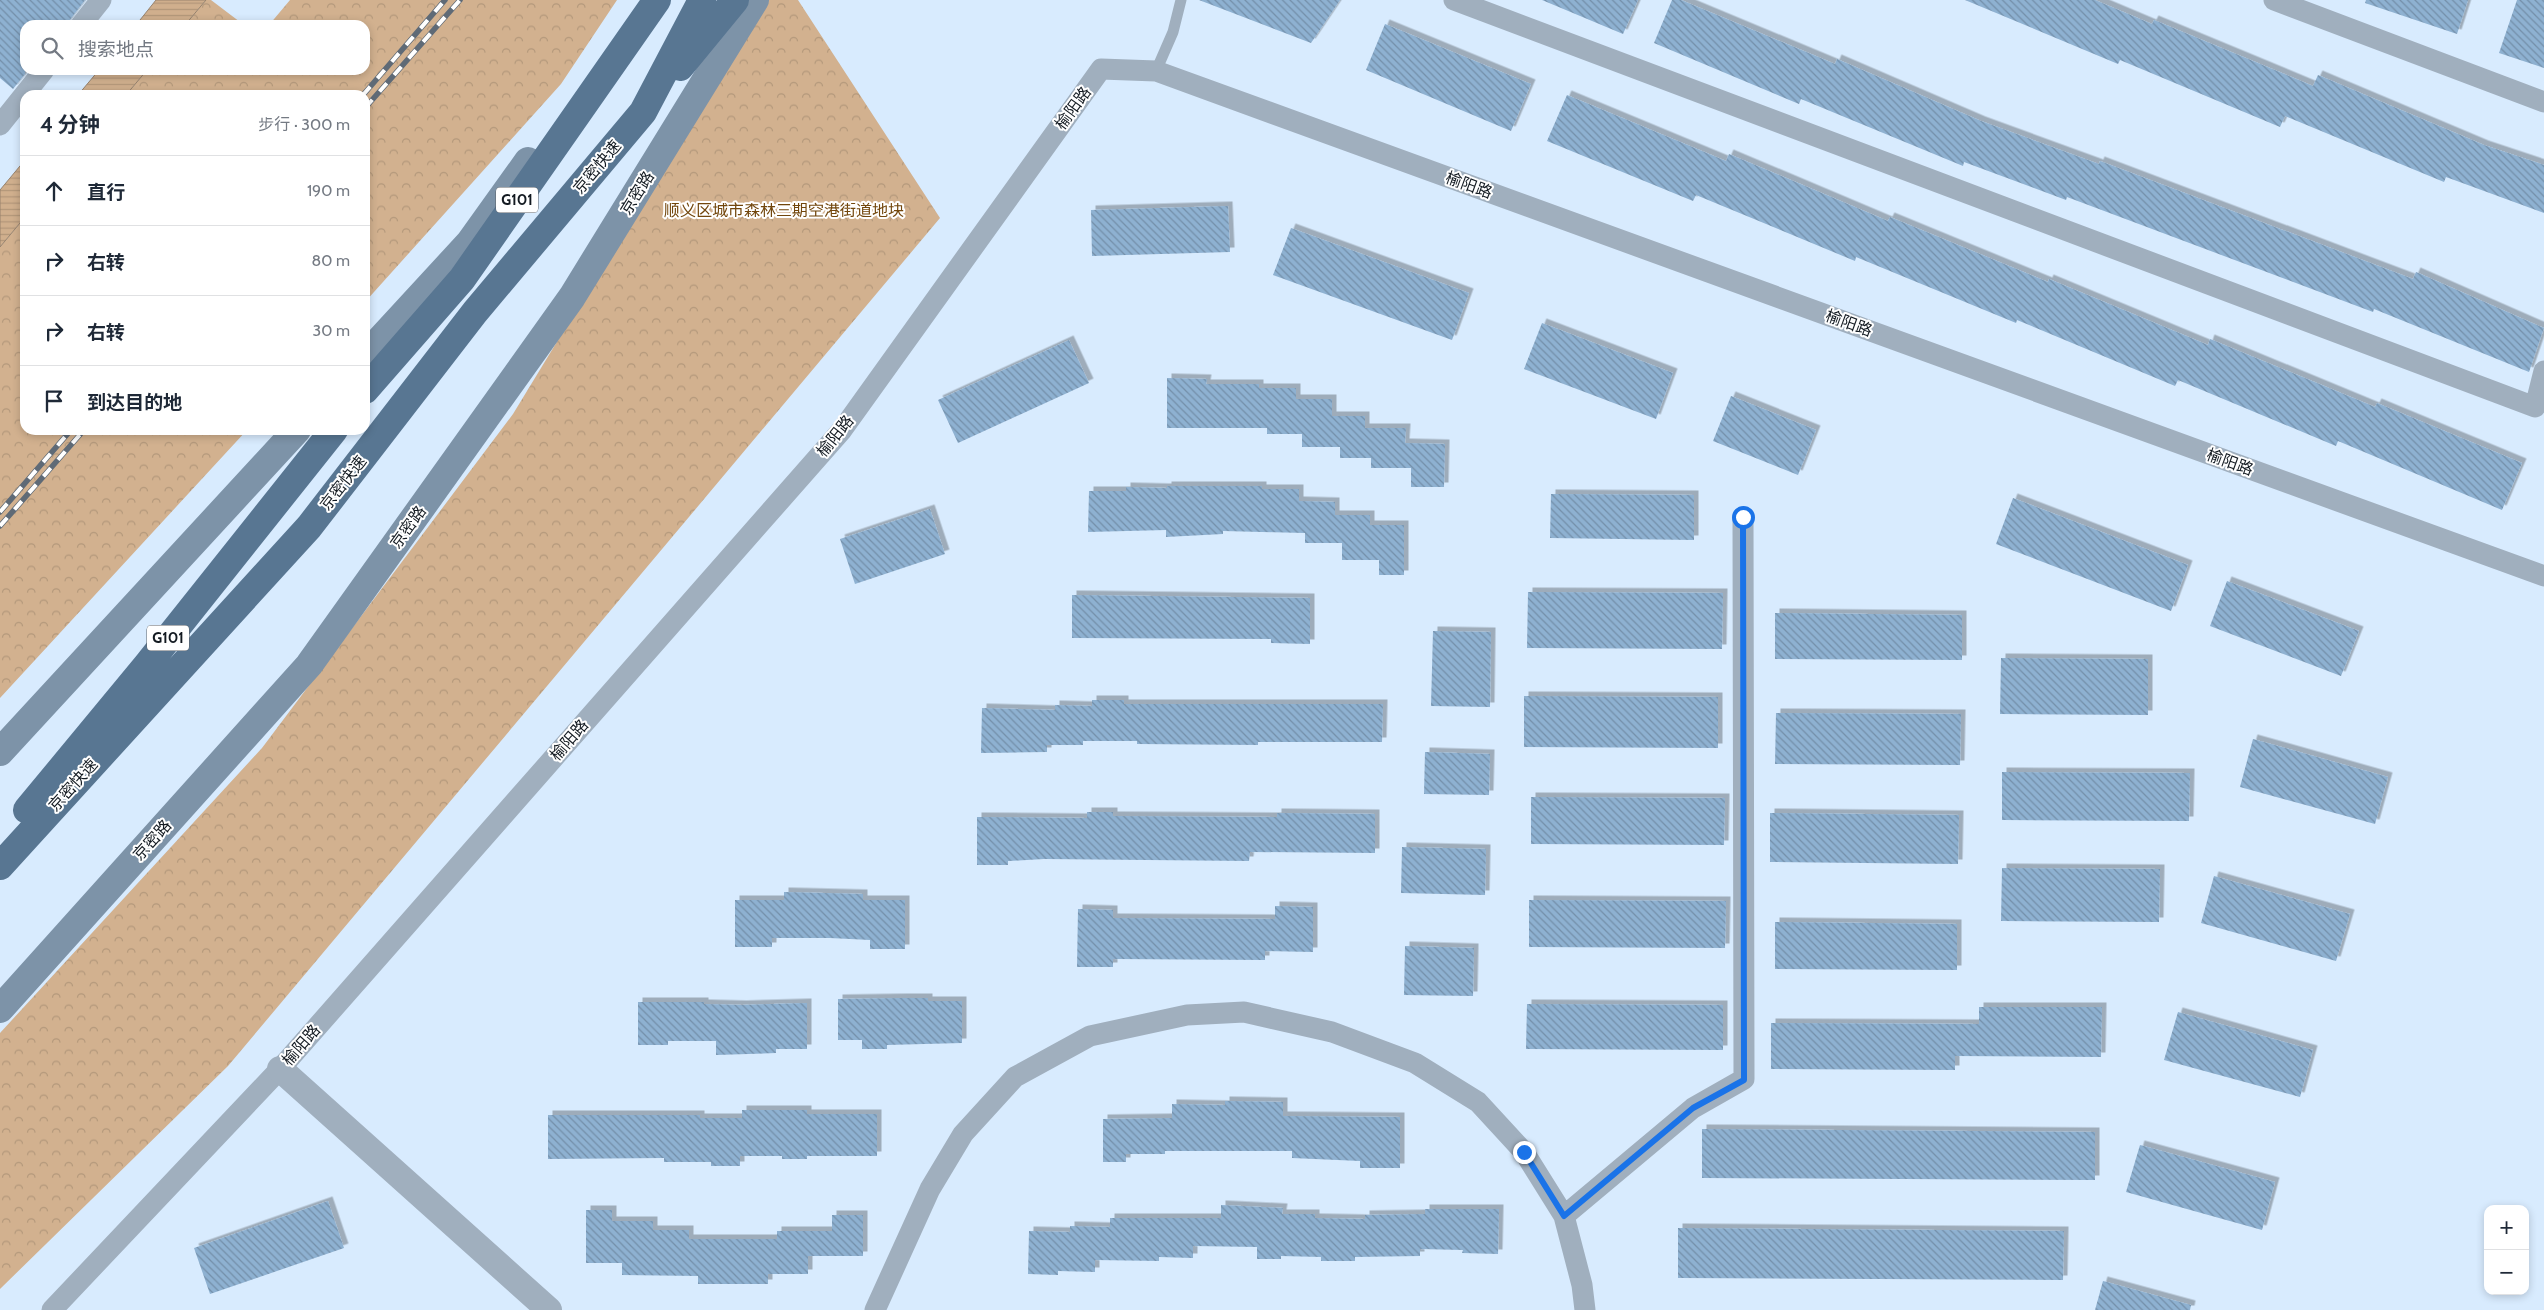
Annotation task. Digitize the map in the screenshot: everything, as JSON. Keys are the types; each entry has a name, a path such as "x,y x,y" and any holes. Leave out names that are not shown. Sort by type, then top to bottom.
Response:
{"highway":[{"path":"635,31 642,0"},
{"name":"G101","path":"370,384 462,279 657,0"},
{"name":"京密快速","path":"0,866 309,526 475,312 643,112 702,0"},
{"path":"643,112 735,0"},
{"name":"京密快速","path":"0,843 147,665 330,435"}],"main road":[{"name":"G101","path":"370,351 470,242 642,0"},
{"name":"京密路","path":"0,1008 310,665 572,297 755,0"},
{"name":"G101","path":"0,752 292,435"}],"street":[{"path":"85,20 101,0"},
{"path":"1454,0 2535,407 2544,371"},
{"path":"2274,0 2544,102"},
{"name":"榆阳路","path":"52,1310 280,1069 842,430 1101,69 1156,71 2544,576"},
{"path":"28,90 40,75"},
{"path":"0,125 20,100"},
{"path":"1564,1216 1693,1108 1744,1080 1743,517"},
{"path":"875,1310 939,1173 963,1134 1015,1077 1090,1036 1187,1015 1244,1012 1332,1032 1415,1063 1478,1102 1524,1152 1564,1216 1582,1285 1585,1310"},
{"path":"280,1069 549,1310"}],"lane":[{"path":"1156,71 1173,32 1180,1"}],"green space":[{"path":"206,0 211,0 237,20 189,20"},
{"path":"290,0 617,0 561,84 370,296 370,90 130,90 143,75 370,75 370,20 273,20"},
{"name":"顺义区城市森林三期空港街道地块","path":"765,0 798,0 940,218 228,1066 0,1289 0,1033 262,748 513,414"},
{"path":"20,223 20,435 242,435 0,698 0,247"}],"shaded area":[{"path":"156,0 206,0 189,20 140,20"},
{"path":"95,75 143,75 130,90 82,90"},
{"path":"20,166 20,223 0,247 0,190"}],"building":[{"path":"0,0 85,0 70,20 20,20 20,75 24,75 13,89 0,78"},
{"path":"1199,0 1340,0 1311,43"},
{"path":"1542,0 1638,0 1623,34"},
{"path":"1672,0 1681,0 1835,64 1837,59 1981,121 2099,164 2100,161 2413,279 2416,272 2544,328 2529,372 2374,309 2373,312 2067,197 2066,200 1964,162 1963,166 1801,99 1799,104 1654,43"},
{"path":"1965,0 2095,0 2152,24 2154,20 2313,86 2318,75 2484,145 2544,165 2544,213 2446,177 2444,182 2285,116 2280,127 2120,60 2118,64"},
{"path":"2366,0 2468,0 2457,34 2365,3"},
{"path":"2517,0 2544,0 2544,68 2499,53"},
{"path":"1385,24 1531,84 1511,131 1366,70"},
{"path":"1567,95 1726,161 1729,154 1888,221 1890,217 2048,282 2049,279 2208,345 2210,339 2375,407 2377,403 2522,463 2502,510 2338,441 2336,446 2178,380 2175,386 2017,320 2016,323 1856,257 1855,261 1696,195 1693,201 1547,141"},
{"path":"1228,206 1230,252 1092,256 1091,210"},
{"path":"1291,228 1469,293 1452,340 1273,275"},
{"path":"1542,323 1673,373 1656,419 1524,369"},
{"path":"1069,340 1089,383 958,443 938,400"},
{"path":"1167,378 1207,379 1206,384 1259,384 1259,388 1296,388 1296,399 1332,399 1332,416 1365,416 1365,428 1406,428 1405,443 1445,444 1444,487 1411,487 1411,468 1371,468 1371,458 1340,458 1340,447 1302,447 1302,434 1267,434 1267,428 1167,428"},
{"path":"1731,396 1816,430 1798,475 1713,441"},
{"path":"1167,486 1262,486 1262,489 1299,489 1299,501 1335,502 1335,515 1370,515 1370,525 1404,525 1404,575 1379,575 1379,560 1342,560 1342,543 1305,543 1305,533 1223,531 1223,534 1166,537 1166,530 1088,532 1089,491 1126,491 1126,487 1167,488"},
{"path":"1551,494 1694,495 1694,540 1550,538"},
{"path":"2013,498 2188,565 2171,611 1996,544"},
{"path":"930,509 945,554 855,584 840,539"},
{"path":"2227,581 2359,631 2341,676 2210,626"},
{"path":"1528,592 1723,593 1722,649 1527,648"},
{"path":"1072,595 1310,598 1310,644 1271,643 1271,639 1072,638"},
{"path":"1775,613 1962,615 1962,660 1775,659"},
{"path":"1433,631 1491,632 1490,707 1431,706"},
{"path":"2001,658 2148,659 2148,715 2000,714"},
{"path":"1524,696 1718,697 1718,748 1524,747"},
{"path":"1092,700 1124,700 1124,704 1383,704 1382,742 1258,742 1258,745 1137,744 1137,741 1083,741 1083,745 1047,745 1047,752 981,753 982,708 1055,710 1055,705 1092,706"},
{"path":"1776,713 1961,714 1960,765 1775,764"},
{"path":"2253,739 2388,777 2375,824 2240,787"},
{"path":"1425,752 1490,754 1489,795 1424,794"},
{"path":"2002,772 2190,773 2189,821 2002,820"},
{"path":"1531,797 1725,798 1724,845 1531,844"},
{"path":"1087,812 1113,812 1113,816 1277,817 1277,813 1375,814 1375,853 1250,852 1249,861 1044,859 1008,861 1008,865 977,865 977,817 1087,818"},
{"path":"1770,813 1959,815 1958,864 1770,862"},
{"path":"1402,847 1486,849 1485,895 1401,893"},
{"path":"2002,868 2160,869 2159,922 2001,921"},
{"path":"2214,876 2350,914 2336,961 2201,923"},
{"path":"784,892 863,894 863,900 905,900 905,949 870,949 870,940 830,938 772,938 772,947 735,947 735,900 784,900"},
{"path":"1529,900 1726,901 1725,948 1529,947"},
{"path":"1275,906 1313,907 1313,952 1265,951 1265,960 1113,959 1113,967 1077,967 1078,909 1113,910 1113,918 1275,919"},
{"path":"1775,922 1957,924 1957,970 1775,969"},
{"path":"1405,946 1474,948 1473,996 1404,995"},
{"path":"928,998 928,1001 962,1001 962,1043 887,1045 887,1049 862,1049 862,1040 838,1040 838,999"},
{"path":"638,1002 704,1002 704,1004 742,1005 807,1003 807,1049 776,1049 776,1053 716,1055 716,1041 668,1041 668,1045 638,1045"},
{"path":"1527,1004 1723,1005 1723,1050 1526,1049"},
{"path":"1979,1007 2102,1007 2101,1057 1955,1056 1955,1070 1771,1069 1771,1023 1979,1024"},
{"path":"2178,1012 2313,1050 2300,1097 2164,1060"},
{"path":"1225,1101 1283,1102 1283,1116 1400,1117 1400,1168 1360,1168 1360,1161 1292,1158 1292,1151 1165,1151 1165,1154 1126,1154 1126,1162 1103,1162 1103,1119 1172,1118 1172,1104 1225,1105"},
{"path":"742,1110 807,1110 807,1114 877,1114 877,1156 807,1156 807,1159 782,1159 782,1156 740,1156 740,1166 711,1166 711,1162 664,1162 664,1158 548,1159 548,1115 700,1115 700,1118 742,1118"},
{"path":"1702,1129 2095,1132 2095,1180 1702,1178"},
{"path":"2140,1145 2275,1182 2262,1230 2126,1192"},
{"path":"328,1201 344,1248 210,1294 194,1248"},
{"path":"1221,1205 1283,1208 1282,1214 1315,1214 1315,1218 1365,1219 1365,1215 1425,1214 1425,1209 1499,1209 1498,1254 1462,1253 1463,1250 1420,1249 1420,1256 1355,1257 1355,1261 1321,1261 1321,1257 1281,1256 1281,1259 1257,1259 1257,1247 1193,1246 1193,1258 1159,1257 1159,1261 1095,1260 1095,1272 1058,1271 1058,1275 1028,1274 1029,1231 1070,1232 1070,1226 1110,1227 1110,1218 1221,1218"},
{"path":"586,1210 612,1210 612,1221 653,1221 653,1230 689,1230 689,1239 777,1239 777,1231 832,1231 832,1215 863,1215 863,1256 808,1256 808,1274 768,1274 768,1284 698,1284 698,1276 622,1275 622,1263 586,1263"},
{"path":"1678,1228 2064,1231 2063,1280 1678,1278"},
{"path":"2103,1281 2191,1305 2190,1310 2095,1310"}],"railway":[{"path":"367,90 445,0"},
{"path":"370,102 460,0"},
{"path":"0,512 67,435"},
{"path":"0,526 80,435"}],"route":[{"path":"1524,1152 1564,1216 1693,1108 1744,1080 1743,517"}]}
